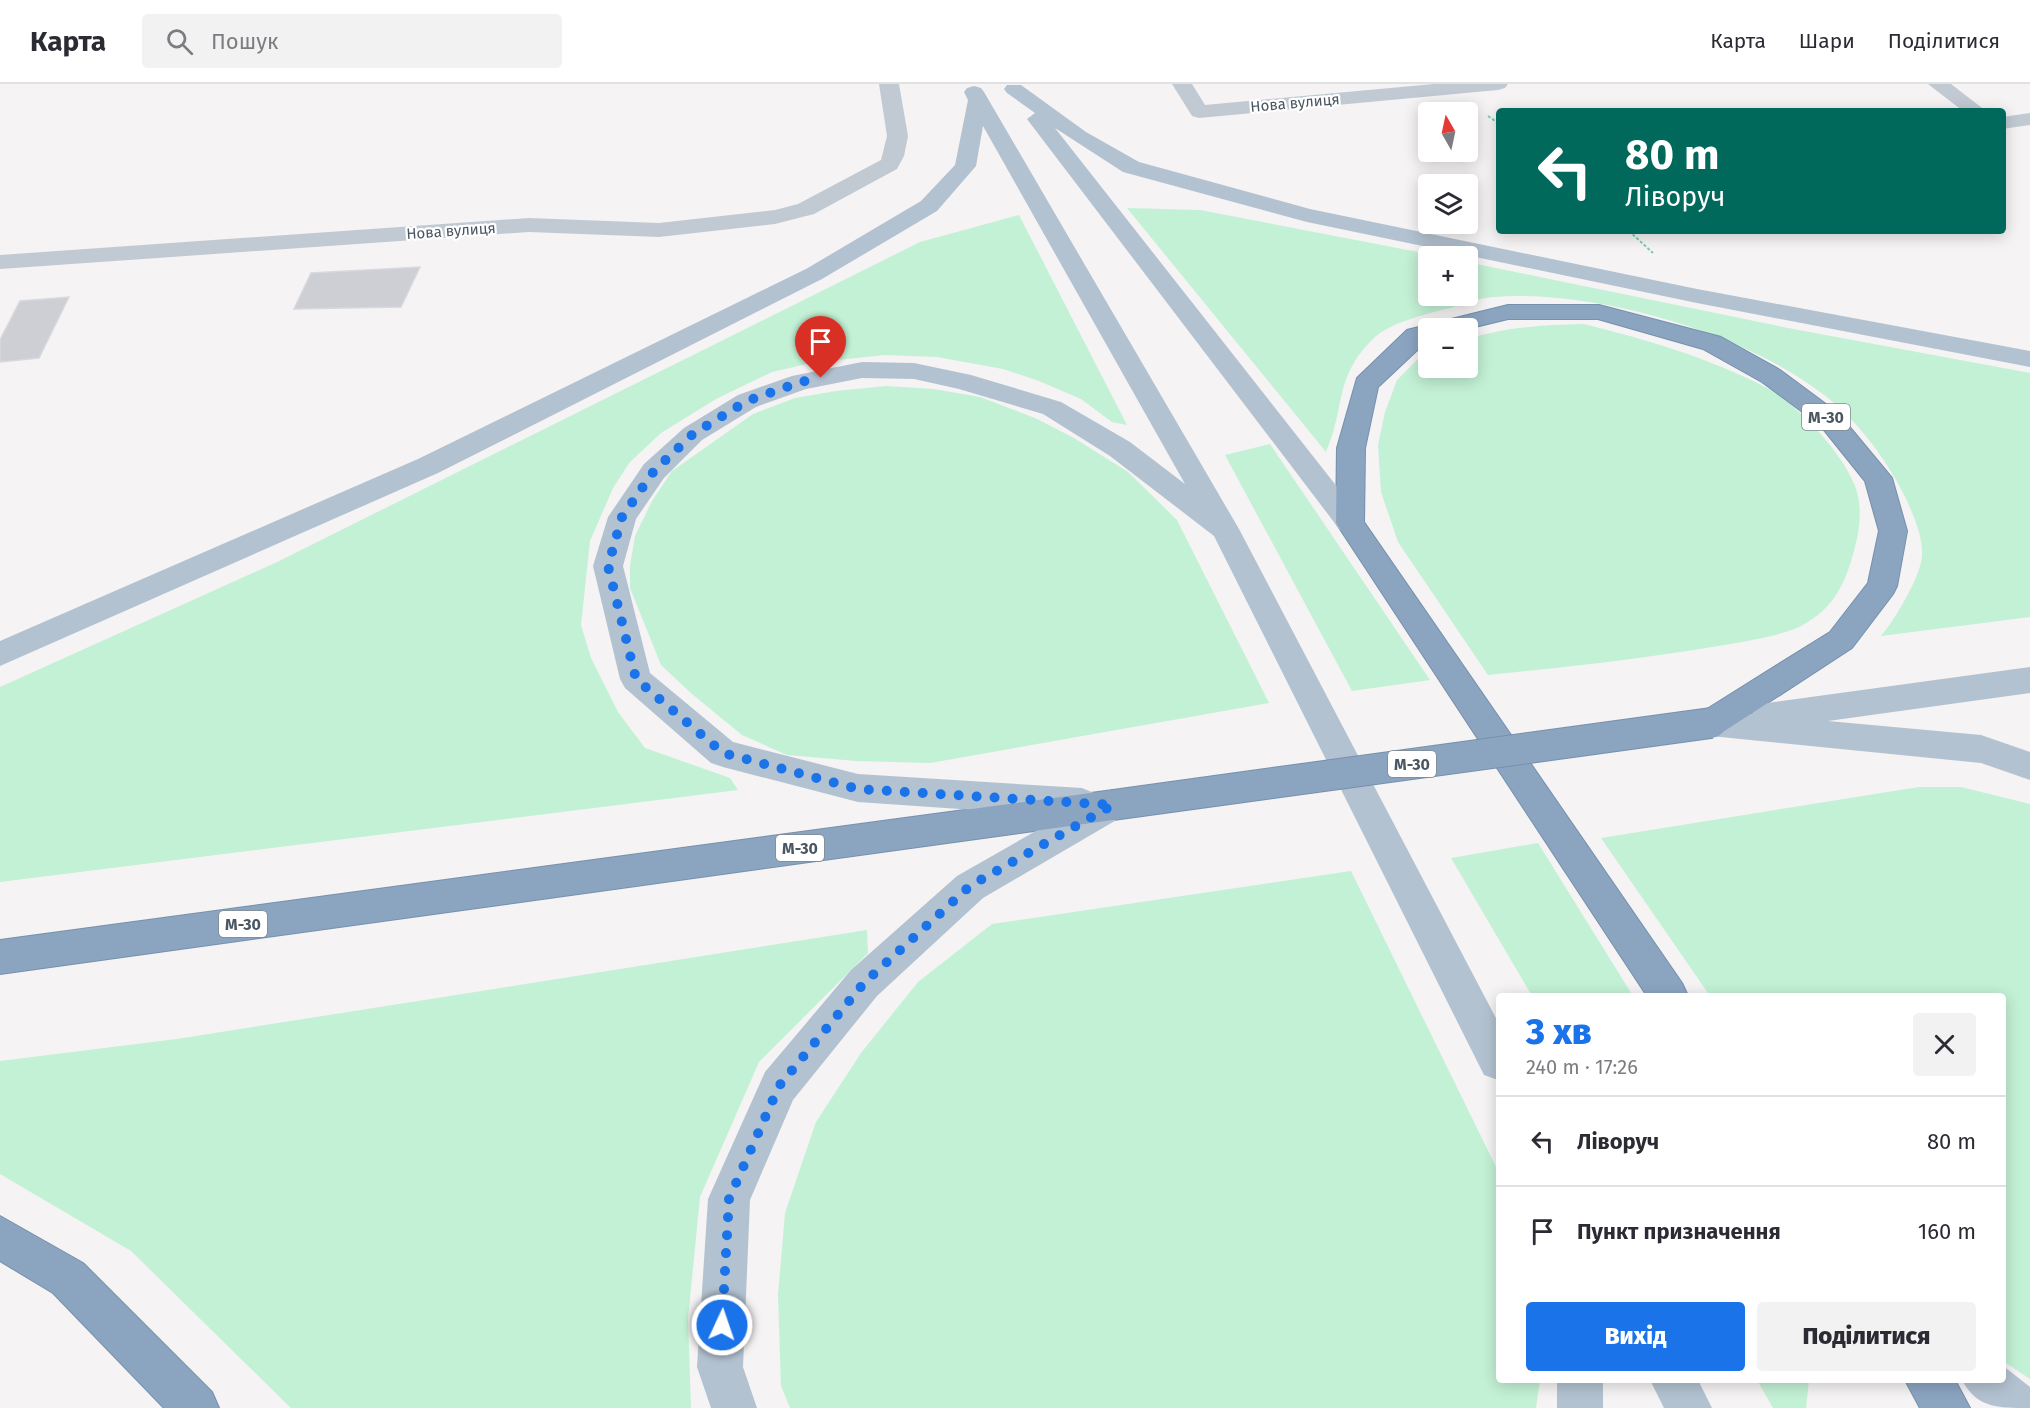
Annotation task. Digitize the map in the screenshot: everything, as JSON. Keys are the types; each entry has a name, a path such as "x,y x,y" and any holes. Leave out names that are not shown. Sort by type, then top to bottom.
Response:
{"highway":[{"name":"М-30","path":"0,957 1711,723 1841,640 1882,586 1893,531 1878,478 1829,419 1771,376 1712,344 1599,312 1508,312 1478,319"},
{"path":"1418,334 1366,384 1351,448 1350,523 1667,993"},
{"path":"0,1236 69,1278 196,1408"},
{"path":"1930,1383 1947,1408"}],"main road":[{"path":"1012,86 1079,136 1131,167 1307,215 1697,296 2030,359"},
{"path":"1012,86 1350,523"},
{"path":"974,92 1225,529 1496,1057"},
{"path":"0,654 428,466 814,274 929,206 965,166 974,92"},
{"path":"1113,805 858,789 723,753 636,679 608,566 622,517 654,471 693,434 747,401 801,382 862,370 904,371 962,381 1052,408 1120,448 1225,529"},
{"path":"1711,723 2030,680"},
{"path":"1711,723 1981,749 2030,766"},
{"path":"734,1408 720,1367 729,1199 779,1086 864,983 970,886 1113,805"},
{"path":"1580,1383 1580,1408"},
{"path":"1675,1383 1689,1408"},
{"path":"1989,1383 2019,1408"}],"street":[{"name":"Нова вулиця","path":"0,262 529,225 670,229 775,217 806,209 889,164 896,156 898,144 889,84"},
{"name":"Нова вулиця","path":"1182,84 1199,112 1498,84"},
{"path":"1938,84 1972,108"},
{"path":"2006,122 2030,119"}],"green space":[{"path":"1127,208 1200,210 1418,252 1418,306 1455,306 1399,323 1375,337 1352,366 1346,379 1326,452"},
{"path":"1019,215 1127,425 1112,422 1081,399 1003,369 937,357 884,355 811,363 772,372 716,399 661,433 630,462 613,488 590,541 581,625 591,658 618,712 645,748 730,778 738,790 0,882 0,687 275,563 920,242"},
{"path":"1478,264 1788,328 2030,373 2030,617 1881,636 1912,586 1920,565 1922,547 1914,517 1888,467 1871,442 1840,408 1784,368 1705,332 1662,318 1618,307 1575,300 1533,296 1478,300"},
{"path":"1583,324 1677,350 1723,367 1767,388 1806,418 1842,461 1856,489 1859,503 1860,518 1857,540 1848,572 1837,593 1823,611 1793,630 1749,641 1632,659 1488,675 1398,542 1381,492 1378,445 1385,412 1397,380 1418,359 1418,378 1478,378 1478,336 1524,327"},
{"path":"886,386 934,389 980,397 1035,418 1074,438 1128,472 1177,520 1269,703 930,763 856,761 787,755 742,735 692,694 661,665 630,588 630,566 635,536 652,501 672,471 753,414 795,398"},
{"path":"1270,444 1430,680 1352,691 1225,455"},
{"path":"1919,787 1961,787 2030,804 2030,1379 2006,1363 2006,993 1708,993 1601,838"},
{"path":"1538,843 1631,993 1530,993 1451,858"},
{"path":"1351,871 1496,1167 1496,1383 1540,1383 1536,1408 790,1408 781,1386 778,1295 785,1213 816,1122 861,1053 918,982 992,924"},
{"path":"867,930 868,953 759,1062 700,1197 688,1319 691,1408 291,1408 131,1251 0,1174 0,1061 177,1039"},
{"path":"1759,1383 1809,1383 1806,1408 1773,1408"}],"building":[{"path":"420,267 401,307 294,309 311,273"},
{"path":"69,297 39,358 0,362 0,340 20,301"}],"route":[{"path":"722,1325 729,1199 779,1086 864,983 970,886 1113,805 858,789 723,753 636,679 608,566 622,517 654,471 693,434 747,401 801,382 821,378"}]}
